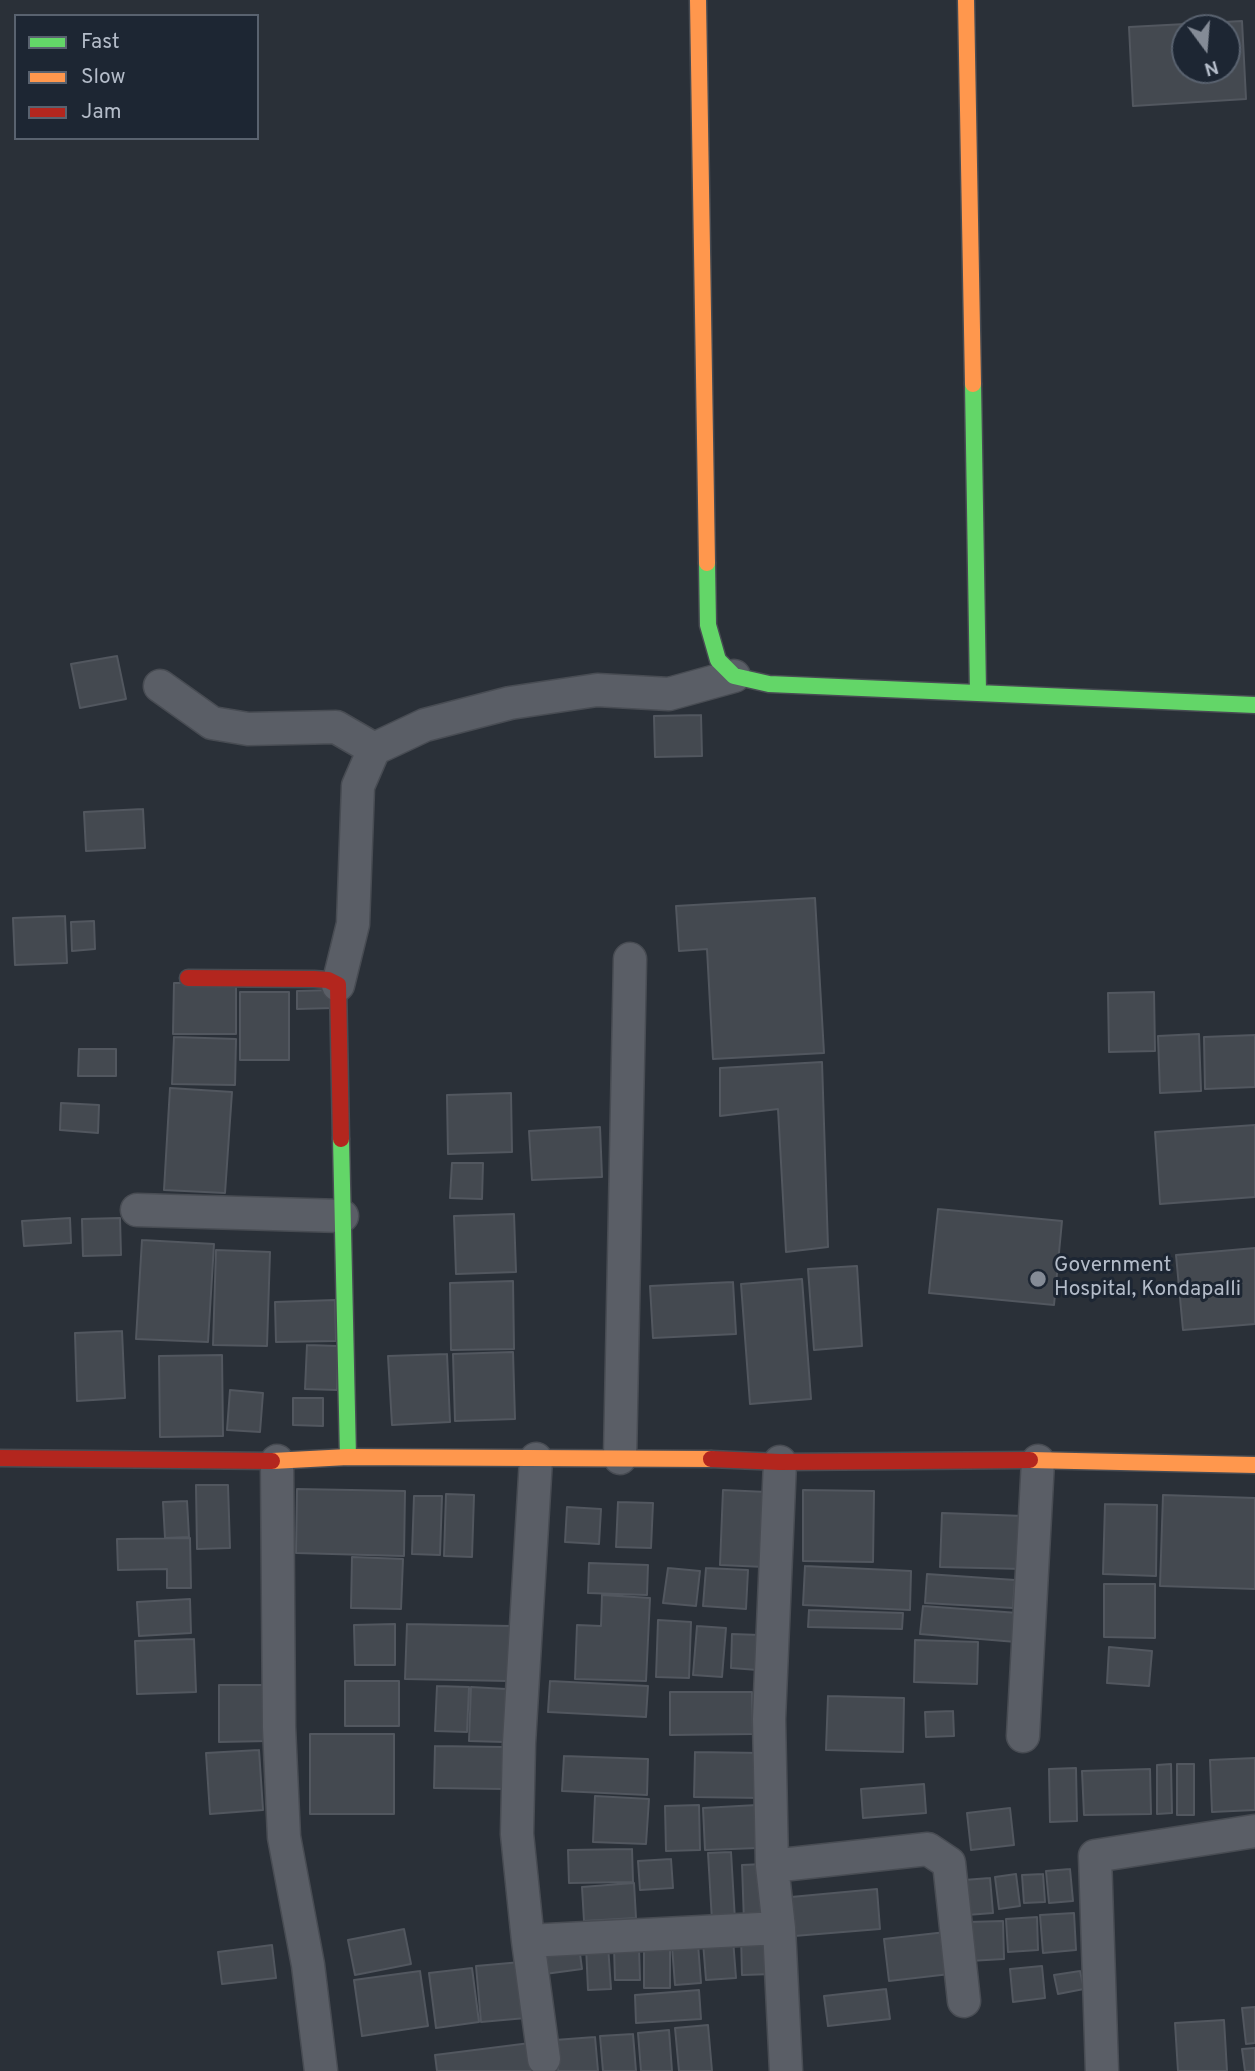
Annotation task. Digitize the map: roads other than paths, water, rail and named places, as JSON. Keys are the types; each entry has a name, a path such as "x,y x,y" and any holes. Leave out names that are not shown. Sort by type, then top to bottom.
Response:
{"street":[{"path":"698,0 708,625 718,660 734,676"},
{"path":"966,0 978,692"},
{"path":"348,1457 338,985 353,925 358,786 374,749 425,725 510,703 597,690 669,694 734,676 769,684 1255,705"},
{"path":"160,686 212,723 248,729 336,727 374,749"},
{"path":"620,1458 630,959"},
{"path":"188,978 314,979 328,980 338,985"},
{"path":"137,1210 342,1216"},
{"path":"0,1458 277,1461 348,1457 678,1458 780,1462 978,1459 1255,1465"},
{"path":"536,1459 519,1743 517,1834 527,1941 544,2059"},
{"path":"277,1461 279,1727 284,1837 308,1965 321,2071"},
{"path":"1023,1736 1038,1461"},
{"path":"780,1462 769,1720 772,1866 779,1928 786,2071"},
{"path":"1102,2071 1095,1856 1255,1831"},
{"path":"772,1866 928,1849 950,1863 964,2000"},
{"path":"527,1941 779,1928"}],"place":[{"name":"Government Hospital, Kondapalli","path":"1038,1279"}]}
